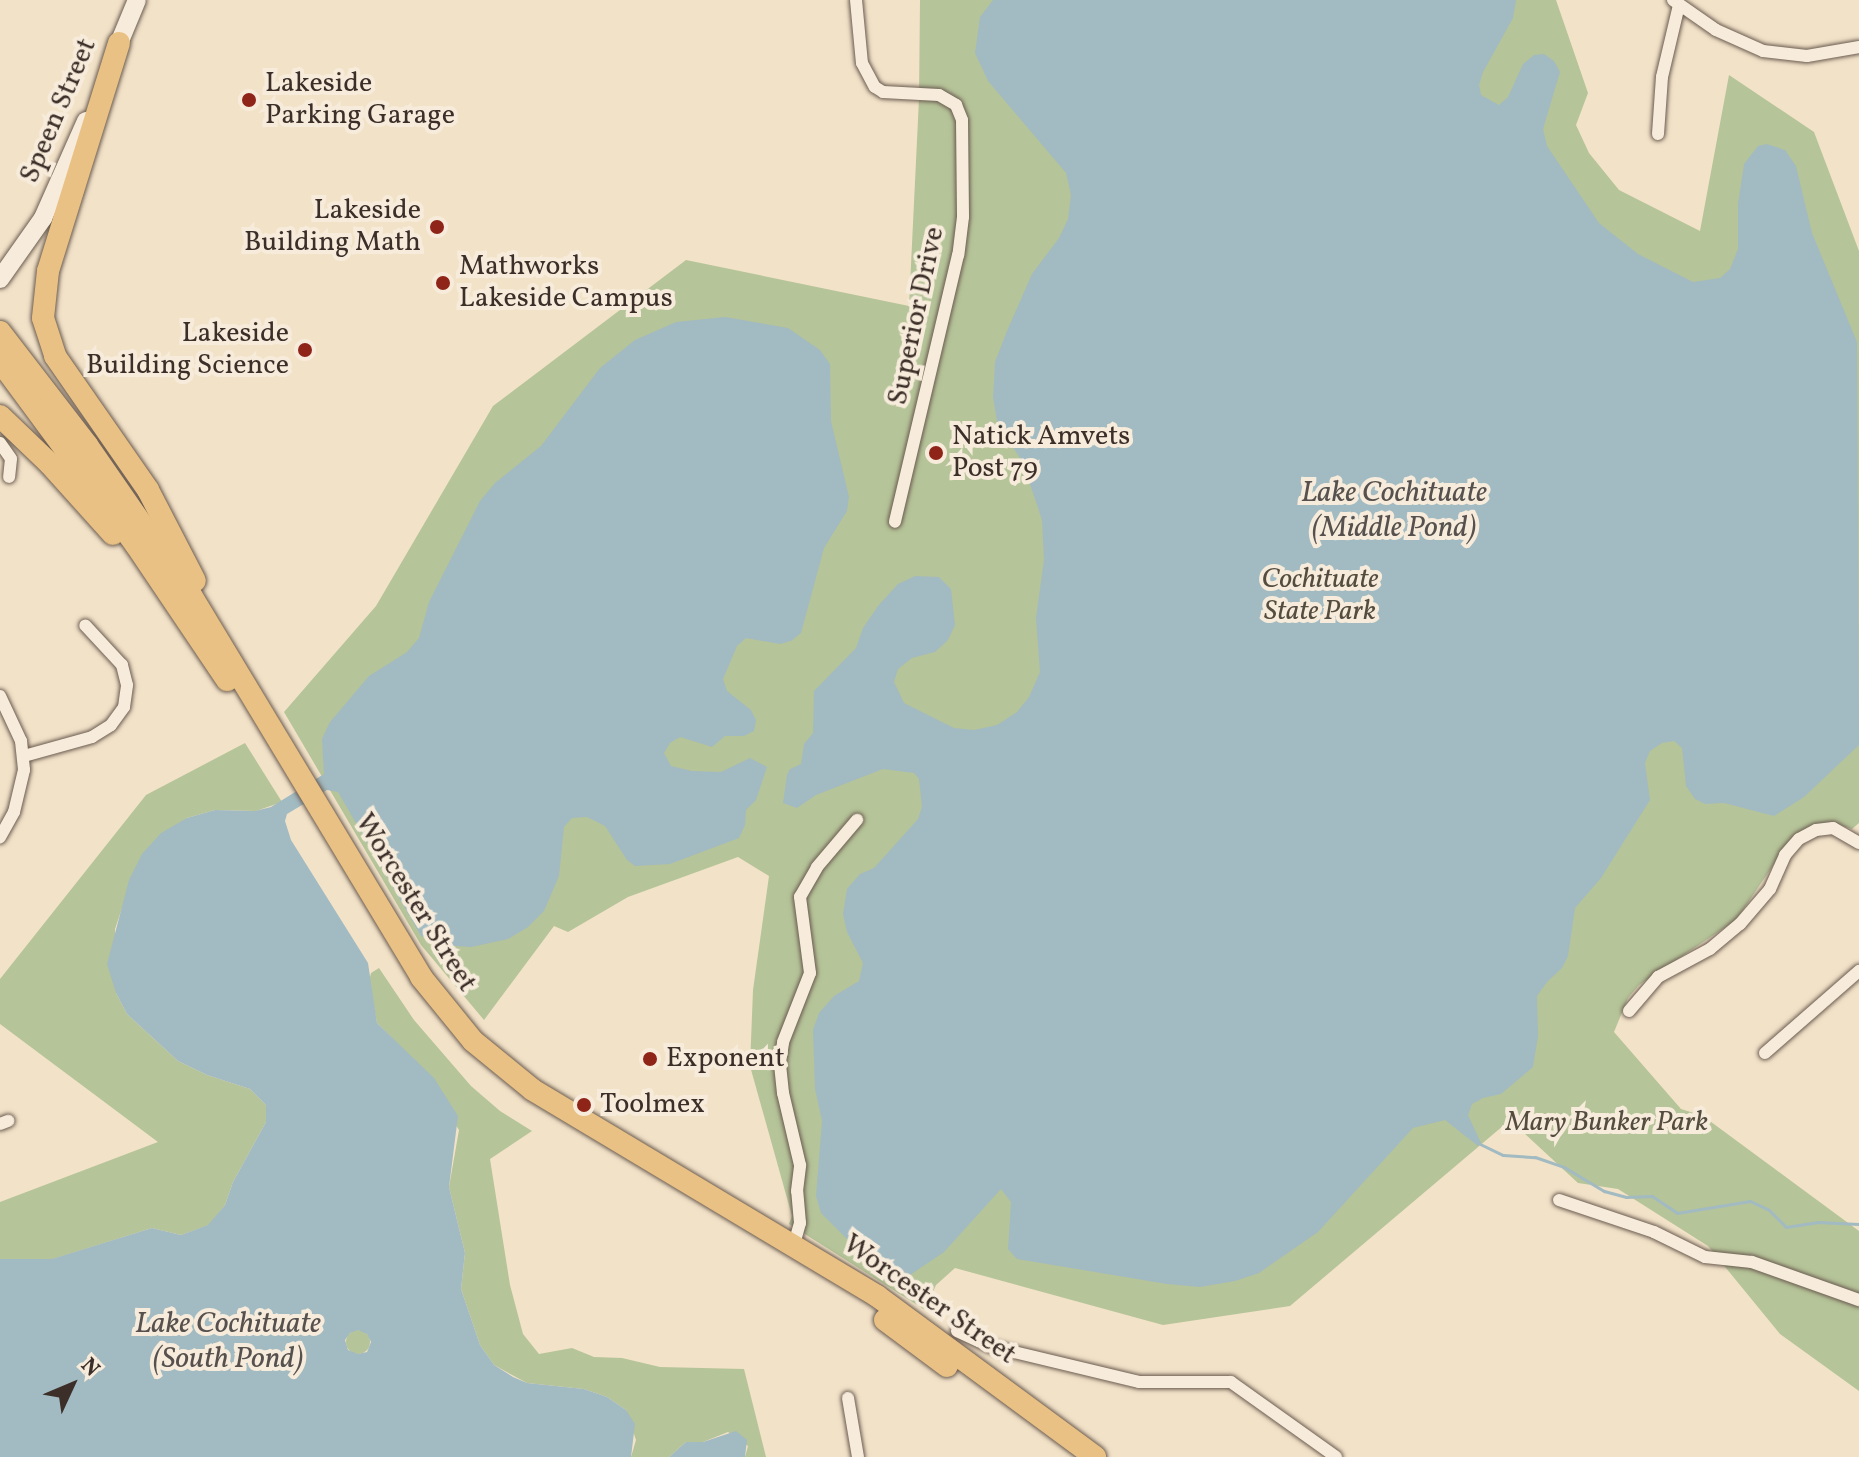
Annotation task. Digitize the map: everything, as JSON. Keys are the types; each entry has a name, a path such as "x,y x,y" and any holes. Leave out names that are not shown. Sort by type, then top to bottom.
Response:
{"highway":[{"path":"119,43 48,271 43,305 45,330 62,367 159,509 239,672"},
{"name":"Worcester Street","path":"0,332 131,506 239,672 415,994 450,1039 486,1074 540,1112 853,1297 1069,1457"},
{"name":"Worcester Street","path":"0,361 101,495 299,785"},
{"path":"0,416 66,481 188,621"},
{"name":"Worcester Street","path":"313,809 421,977 458,1026 488,1055 542,1096 794,1244 895,1308 1095,1457"}],"main road":[{"name":"Speen Street","path":"0,279 14,264 48,208 137,0"}],"street":[{"name":"Superior Drive","path":"856,0 862,63 875,87 883,92 939,95 956,105 962,120 963,217 958,255 895,522"},
{"path":"1658,134 1661,88 1676,2 1735,40 1771,53 1807,56 1859,47"},
{"path":"1671,36 1696,17"},
{"path":"0,443 11,459 9,477"},
{"path":"24,756 92,737 119,717 127,696 126,675 115,655 85,625"},
{"path":"0,696 17,728 24,756 20,798 0,837"},
{"path":"794,1244 800,1223 797,1191 800,1165 779,1069 783,1042 810,973 800,917 800,897 817,867 857,820"},
{"path":"1629,1011 1658,977 1710,949 1740,924 1770,889 1794,844 1810,832 1828,828 1844,832 1859,843"},
{"path":"1765,1053 1859,971"},
{"path":"1559,1200 1654,1232 1705,1257 1752,1262 1859,1300"},
{"path":"957,1331 989,1346 1139,1382 1231,1382 1336,1457"},
{"path":"848,1398 858,1457"}],"green space":[{"name":"Lake Cochituate (Middle Pond)","path":"920,0 1556,0 1588,93 1576,125 1589,153 1619,190 1700,231 1729,75 1814,132 1859,251 1859,823 1852,829 1833,823 1789,842 1736,920 1639,985 1628,998 1614,1032 1681,1109 1703,1116 1859,1231 1859,1391 1780,1334 1708,1246 1618,1189 1578,1183 1510,1120 1290,1306 1163,1325 955,1268 936,1285 925,1310 789,1224 792,1216 750,1066 753,990 769,876 738,857 628,897 568,932 554,926 484,1020 421,945 284,712 376,606 493,406 686,260 909,306 919,99"},
{"path":"245,743 282,802 256,811 215,810 187,818 122,908 115,929 116,993 127,1014 178,1061 207,1075 250,1089 266,1105 266,1122 233,1182 225,1205 209,1225 181,1235 152,1228 53,1259 0,1259 0,1202 158,1142 0,1024 0,979 146,795"},
{"path":"379,968 414,1020 471,1086 500,1111 532,1131 490,1159 510,1285 523,1334 539,1354 572,1348 594,1357 622,1358 660,1367 744,1369 766,1457 745,1457 748,1446 728,1432 703,1442 686,1442 669,1457 631,1457 636,1440 626,1410 607,1397 584,1389 527,1383 494,1365 480,1345 461,1289 465,1253 449,1187 459,1130 415,1061 377,1023 369,981 371,973"},
{"path":"358,1330 367,1333 370,1342 367,1351 358,1354 349,1351 346,1342 349,1333"}],"water":[{"name":"Lake Cochituate (Middle Pond)","path":"993,0 1516,0 1513,18 1483,72 1479,85 1481,95 1499,105 1508,97 1523,64 1534,55 1544,54 1554,61 1560,72 1543,129 1547,146 1599,223 1638,254 1693,282 1720,278 1730,269 1738,249 1738,204 1744,164 1758,146 1767,144 1785,150 1796,166 1812,233 1857,342 1859,745 1804,797 1774,816 1724,803 1705,804 1695,799 1686,786 1682,748 1674,741 1662,743 1650,751 1645,763 1650,800 1601,878 1575,908 1568,956 1562,968 1537,996 1538,1036 1533,1067 1501,1094 1472,1104 1468,1115 1481,1143 1478,1146 1445,1120 1413,1128 1318,1232 1259,1273 1235,1281 1200,1287 1167,1284 1017,1259 1008,1249 1011,1202 1001,1189 944,1252 910,1275 874,1260 851,1243 821,1213 816,1196 822,1121 815,1089 813,1030 819,1013 834,996 859,981 863,963 847,932 843,914 847,889 860,874 874,868 918,819 922,807 919,779 914,773 883,769 816,795 797,808 783,803 787,775 790,769 801,764 804,744 813,733 814,691 856,648 863,628 878,606 898,584 915,576 939,577 951,589 955,625 948,640 935,652 912,658 898,669 894,682 904,703 954,728 974,730 997,725 1017,712 1029,697 1040,672 1036,618 1044,560 1042,520 1023,463 997,421 993,397 995,362 1032,274 1059,238 1068,219 1071,195 1066,173 988,81 975,53 980,17"},
{"name":"Lake Cochituate (South Pond)","path":"725,317 788,328 820,350 830,364 831,421 849,497 847,511 824,548 801,633 791,641 780,644 746,638 737,646 723,679 727,691 751,710 756,720 754,731 744,736 725,736 712,747 680,737 670,743 664,753 671,766 692,771 721,772 750,758 767,767 756,800 746,810 745,825 739,838 670,864 635,866 627,860 605,826 587,817 572,818 564,827 559,876 544,911 528,927 508,939 471,947 441,945 421,936 338,792 327,790 287,814 285,821 291,840 368,963 377,1023 434,1078 458,1116 449,1187 465,1253 461,1289 480,1345 494,1365 513,1377 527,1383 584,1389 607,1397 626,1410 635,1424 631,1457 0,1457 0,1259 52,1259 152,1228 181,1235 208,1225 225,1205 233,1182 266,1122 266,1105 250,1089 207,1075 178,1061 127,1014 116,993 107,964 129,880 142,854 161,833 187,818 215,810 255,811 271,807 324,774 322,739 330,722 369,676 407,652 419,638 429,602 480,501 495,483 541,446 600,368 635,340 676,322","holes":["358,1330 367,1334 371,1342 367,1352 358,1354 348,1350 345,1340 350,1333"]},
{"path":"736,1431 747,1440 745,1457 669,1457 686,1442 703,1442"}],"waterway":[{"path":"1480,1144 1503,1155 1535,1157 1564,1167 1604,1191 1626,1197 1652,1196 1677,1213 1750,1201 1769,1210 1786,1227 1817,1222 1859,1224"}],"place":[{"name":"Lakeside Parking Garage","path":"249,100"},
{"name":"Lakeside Building Math","path":"437,227"},
{"name":"Mathworks Lakeside Campus","path":"443,283"},
{"name":"Lakeside Building Science","path":"305,350"},
{"name":"Natick Amvets Post 79","path":"936,453"},
{"name":"Exponent","path":"650,1059"},
{"name":"Toolmex","path":"584,1105"}],"park label":[{"name":"Cochituate State Park","path":"1320,596"},
{"name":"Mary Bunker Park","path":"1607,1123"}]}
